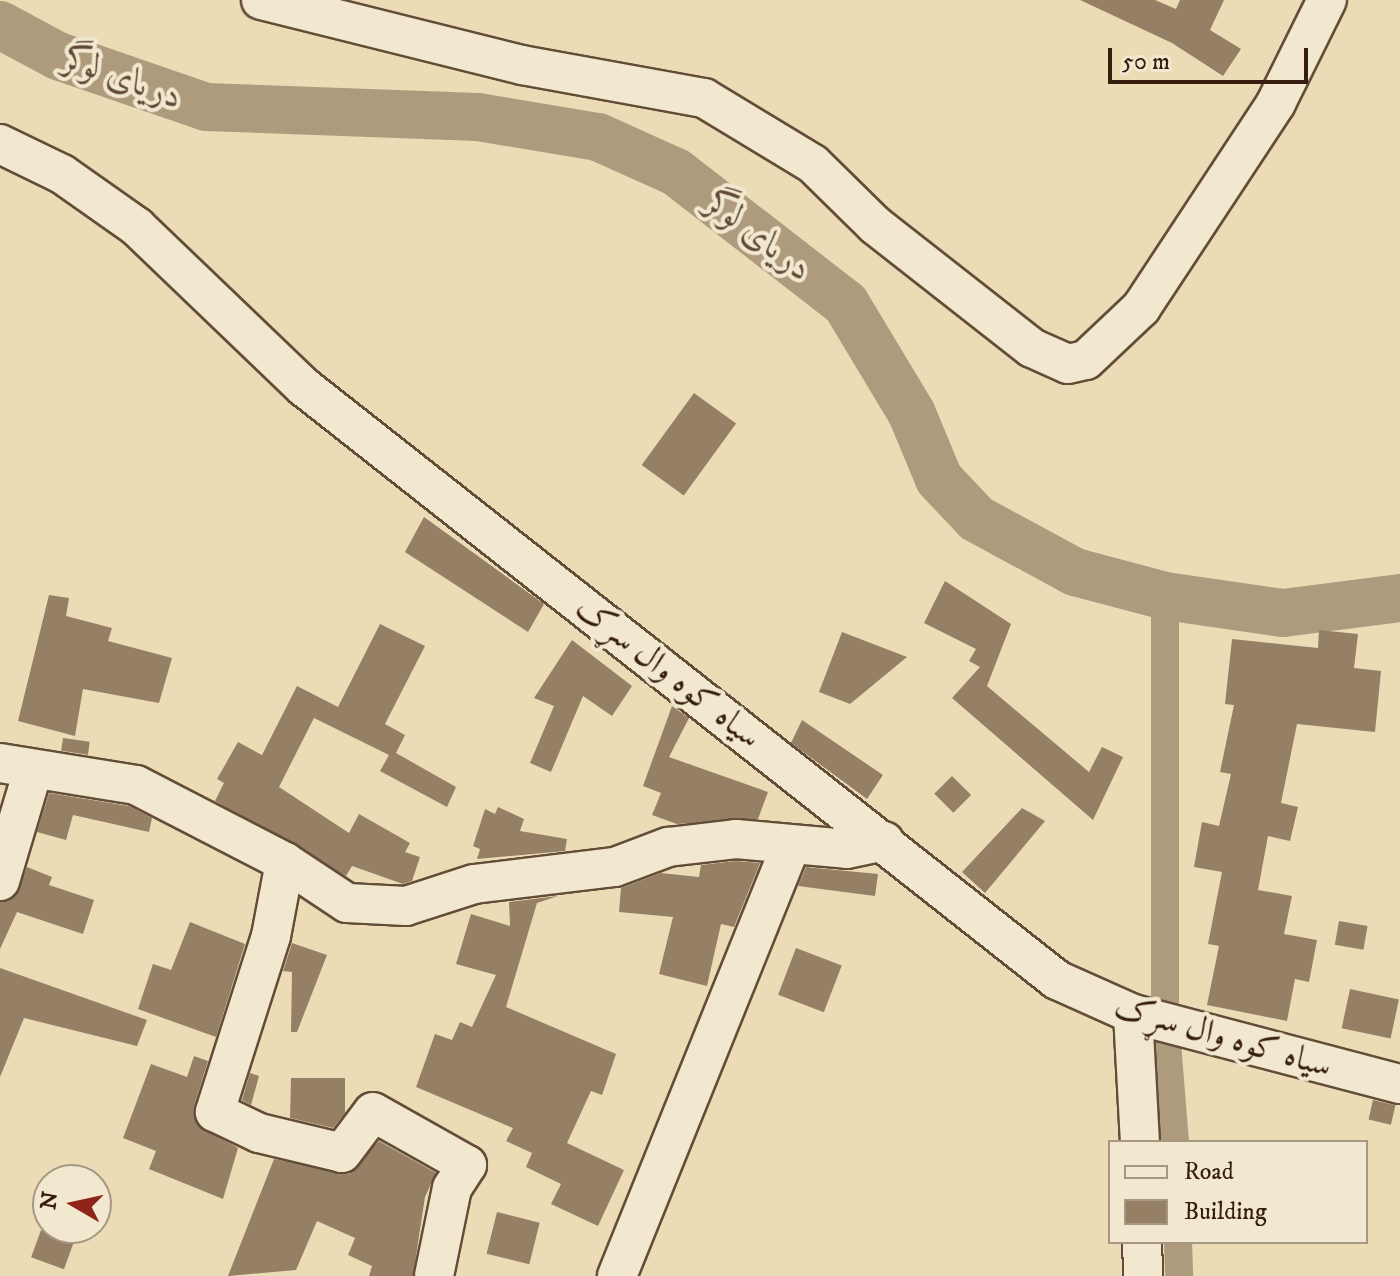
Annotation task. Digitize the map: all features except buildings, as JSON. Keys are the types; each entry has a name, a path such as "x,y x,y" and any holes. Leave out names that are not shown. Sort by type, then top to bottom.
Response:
{"street":[{"path":"261,0 522,65 704,98 813,164 875,225 1041,355 1068,364 1086,360 1141,308 1276,103 1327,0"},
{"name":"سیاه کوه وال سړک","path":"0,144 62,174 137,227 304,387 1057,980 1140,1015 1185,1022 1400,1084"},
{"path":"0,881 17,766 136,785 285,862 347,903 406,906 474,884 615,867 668,847 736,839 847,849 884,841"},
{"path":"617,1276 791,845"},
{"path":"285,862 271,936 215,1112 259,1133 342,1153 373,1112 467,1165 452,1188 434,1276"},
{"path":"1140,1015 1140,1140"},
{"path":"1142,1244 1143,1276"}],"waterway":[{"name":"دریای لوگر","path":"0,25 58,56 206,107 478,117 598,137 676,172 846,304 912,414 939,479 977,519 1075,572 1165,596 1283,613 1400,598"},
{"path":"1165,596 1165,1018 1175,1140"},
{"path":"1178,1244 1179,1276"}]}
